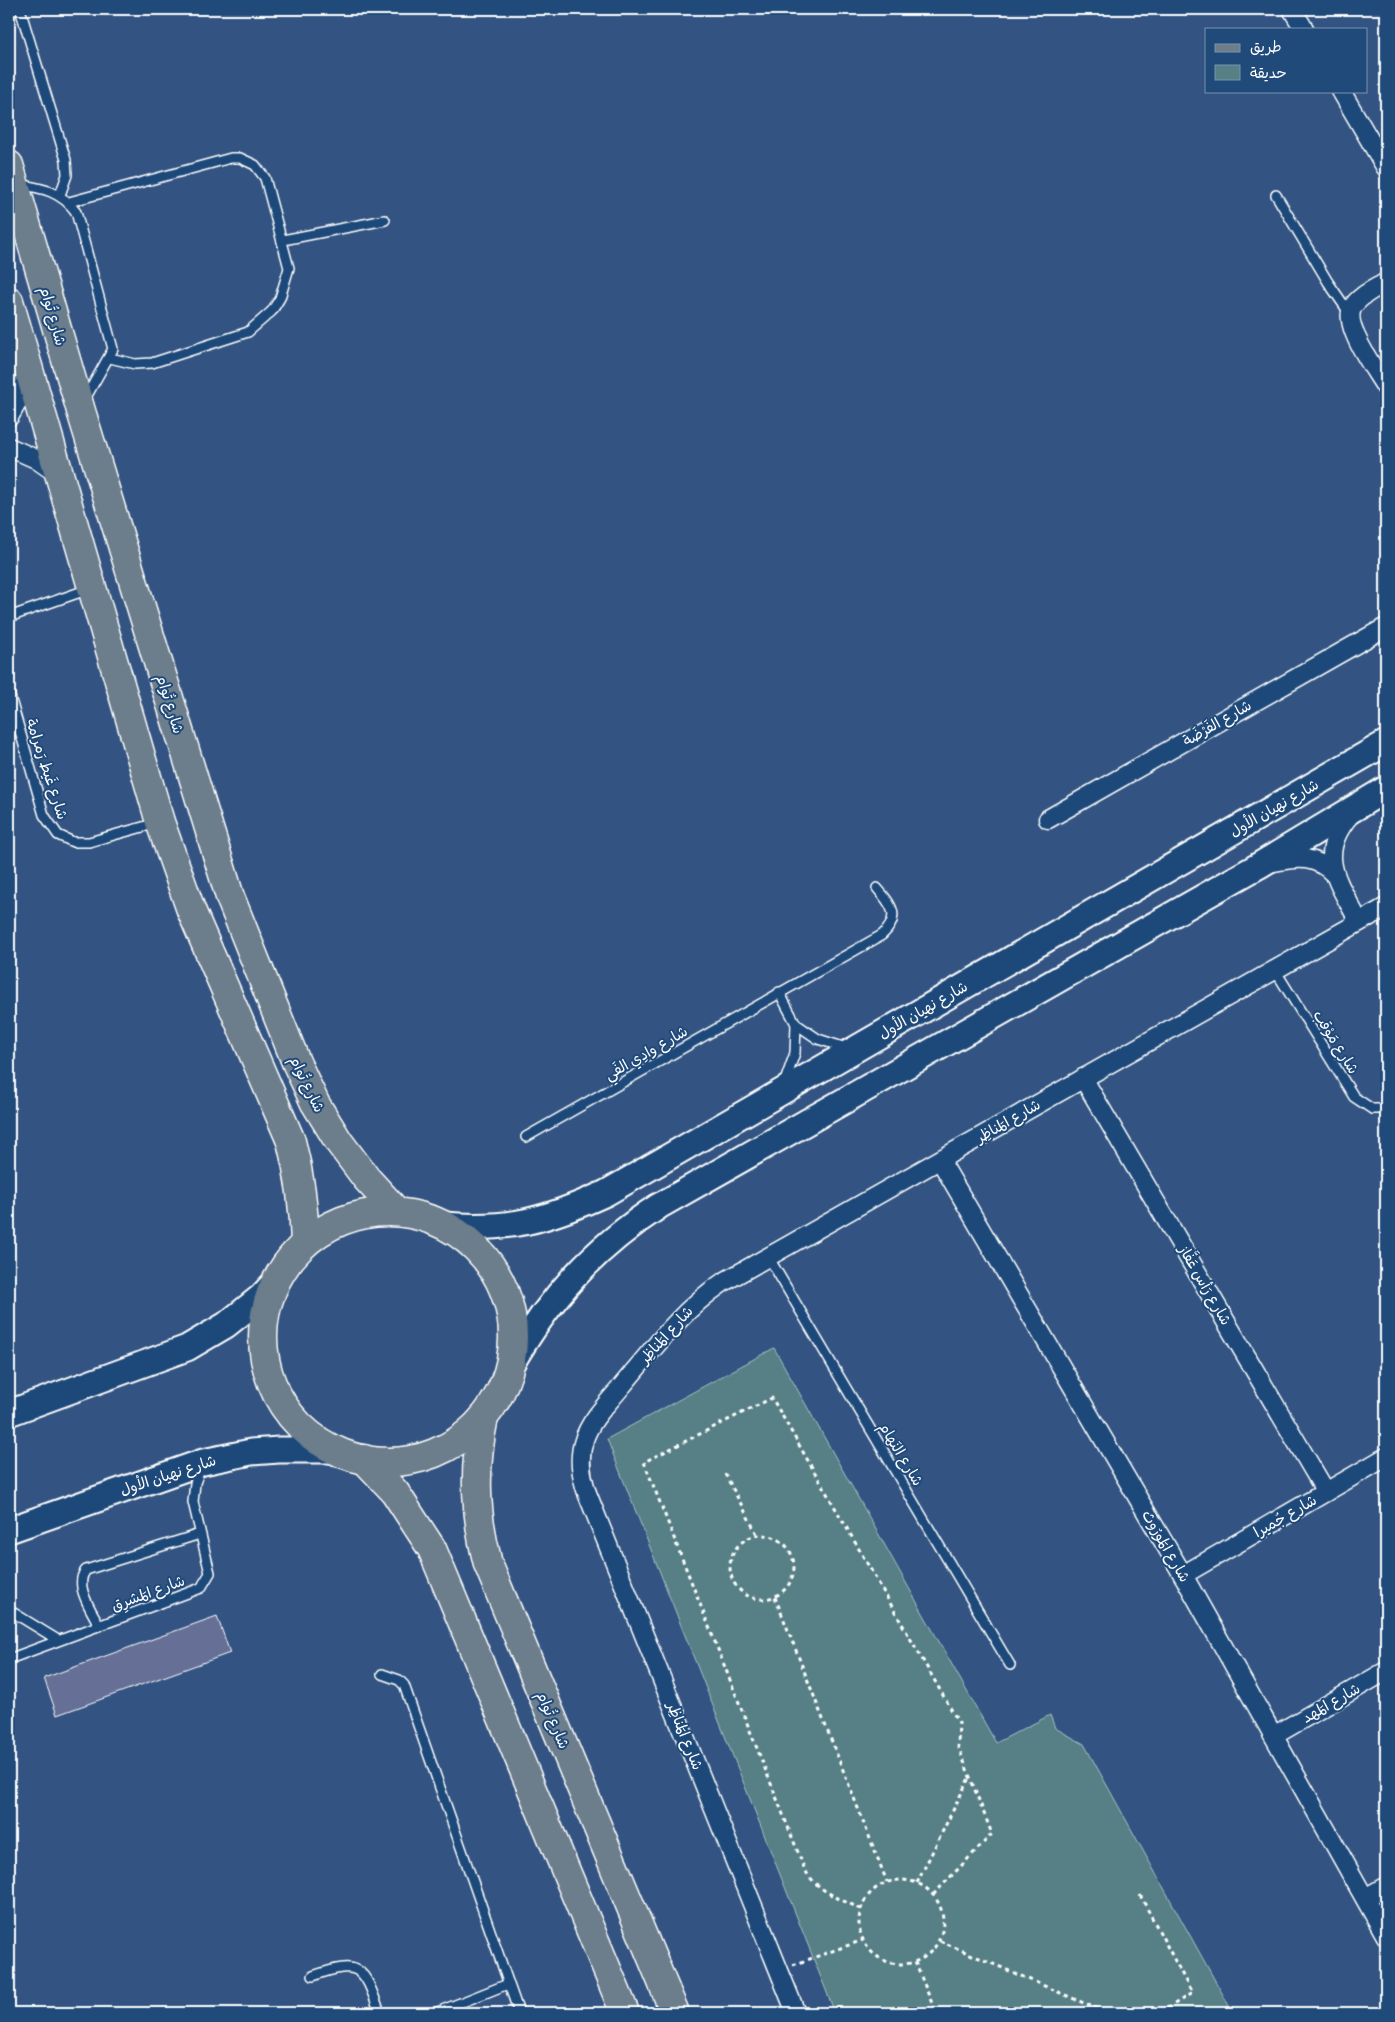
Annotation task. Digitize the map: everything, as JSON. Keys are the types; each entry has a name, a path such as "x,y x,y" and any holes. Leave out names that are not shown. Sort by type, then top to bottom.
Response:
{"main road":[{"name":"شارع تُوام","path":"11,174 80,411 233,906 296,1062 315,1103 338,1142 366,1178 397,1212"},
{"path":"9,301 160,822 191,910 279,1109 291,1141 300,1174 305,1242"},
{"name":"شارع نهيان الأول","path":"443,1226 477,1228 510,1226 544,1218 606,1193 1386,744"},
{"path":"277,1280 265,1312 263,1336 265,1359 271,1382 282,1403 296,1422 334,1450 364,1459 402,1461 430,1454 456,1442 484,1417 495,1402 510,1366 550,1303 574,1275 630,1225 658,1206 1258,866 1386,789"},
{"path":"9,1414 187,1348 226,1325 261,1297 277,1280 292,1257 305,1242 326,1229 348,1219 372,1213 397,1212 428,1219 443,1226 477,1250 501,1284 512,1324 510,1366"},
{"name":"شارع تُوام","path":"484,1417 478,1447 476,1506 488,1564 675,2013"},
{"name":"شارع نهيان الأول","path":"9,1530 203,1462 242,1454 279,1450 334,1450"},
{"path":"364,1459 395,1492 432,1549 625,2013"}],"street":[{"path":"1292,9 1303,28"},
{"path":"1342,92 1386,168"},
{"path":"1386,282 1362,297 1352,308 1350,315 1353,331 1386,388"},
{"path":"9,417 21,396 28,368"},
{"path":"9,447 36,459 59,475"},
{"name":"شارع الفَرْضَة","path":"1048,819 1386,628"},
{"path":"1359,805 1341,826 1333,841 1331,858 1335,874 1360,922"},
{"path":"1258,866 1301,857 1316,860 1335,874"},
{"name":"شارع المَناظِر","path":"796,2013 587,1493 581,1467 581,1454 588,1428 675,1322 716,1287 1386,907"},
{"name":"شارع رَأس عَفَّاز","path":"1083,1078 1326,1492"},
{"name":"شارع المَورُوث","path":"940,1160 1275,1735 1386,1936"},
{"name":"شارع جُميرا","path":"1183,1575 1386,1457"},
{"name":"شارع المَهد","path":"1275,1735 1386,1672"},
{"path":"1365,1898 1386,1886"}],"lane":[{"path":"20,9 66,160 66,175 60,195"},
{"path":"69,202 231,158 240,158 255,164 266,178 283,240 289,268 286,283 272,311 248,332 152,363 135,364 110,358"},
{"path":"11,174 60,195 69,202 76,212 112,344 110,358 96,378 80,411"},
{"path":"1276,195 1350,315"},
{"path":"283,240 385,220"},
{"path":"9,617 93,588"},
{"name":"شارع غَيط رَمرامة","path":"9,693 44,815 58,835 73,842 89,842 160,822"},
{"name":"شارع وادِي الفَي","path":"526,1137 887,930 892,920 891,904 877,888"},
{"name":"شارع مَوْقب","path":"1275,970 1354,1097 1372,1110 1386,1110"},
{"path":"779,992 796,1024 824,1041 855,1050"},
{"path":"778,1094 793,1060 796,1024"},
{"name":"شارع النَهام","path":"769,1258 1010,1665"},
{"name":"شارع المَشرِق","path":"9,1659 202,1588 210,1573 193,1502 195,1482 203,1462"},
{"path":"98,1625 80,1585 81,1577 86,1570 200,1534"},
{"path":"9,1610 58,1640"},
{"path":"9,1648 19,1655"},
{"path":"382,1674 399,1680 404,1685 519,2013"},
{"path":"313,1976 340,1967 356,1968 364,1975 370,1985 380,2013"},
{"path":"435,2013 508,1984"}],"path":[{"path":"861,1909 812,1882 805,1870 644,1462 772,1398 959,1723 958,1746 992,1834 933,1895"},
{"path":"726,1474 758,1536"},
{"path":"758,1536 775,1539 789,1550 792,1559 792,1577 783,1592 775,1596 766,1599 748,1596 741,1592 731,1576 731,1558 741,1543 758,1536"},
{"path":"775,1596 887,1882"},
{"path":"917,1883 970,1776"},
{"path":"907,1880 917,1883 933,1895 942,1912 943,1931 940,1940 934,1950 915,1962 905,1964 885,1961 876,1956 863,1940 859,1920 861,1909 871,1893 887,1882 907,1880"},
{"path":"1140,1895 1192,1993 1160,2013"},
{"path":"779,1970 863,1940"},
{"path":"940,1940 1107,2013"},
{"path":"915,1962 936,2013"}],"green space":[{"path":"774,1348 996,1743 1050,1715 1055,1728 1084,1744 1233,2013 835,2013 607,1439"}],"building":[{"path":"217,1616 230,1653 57,1715 44,1678"}]}
